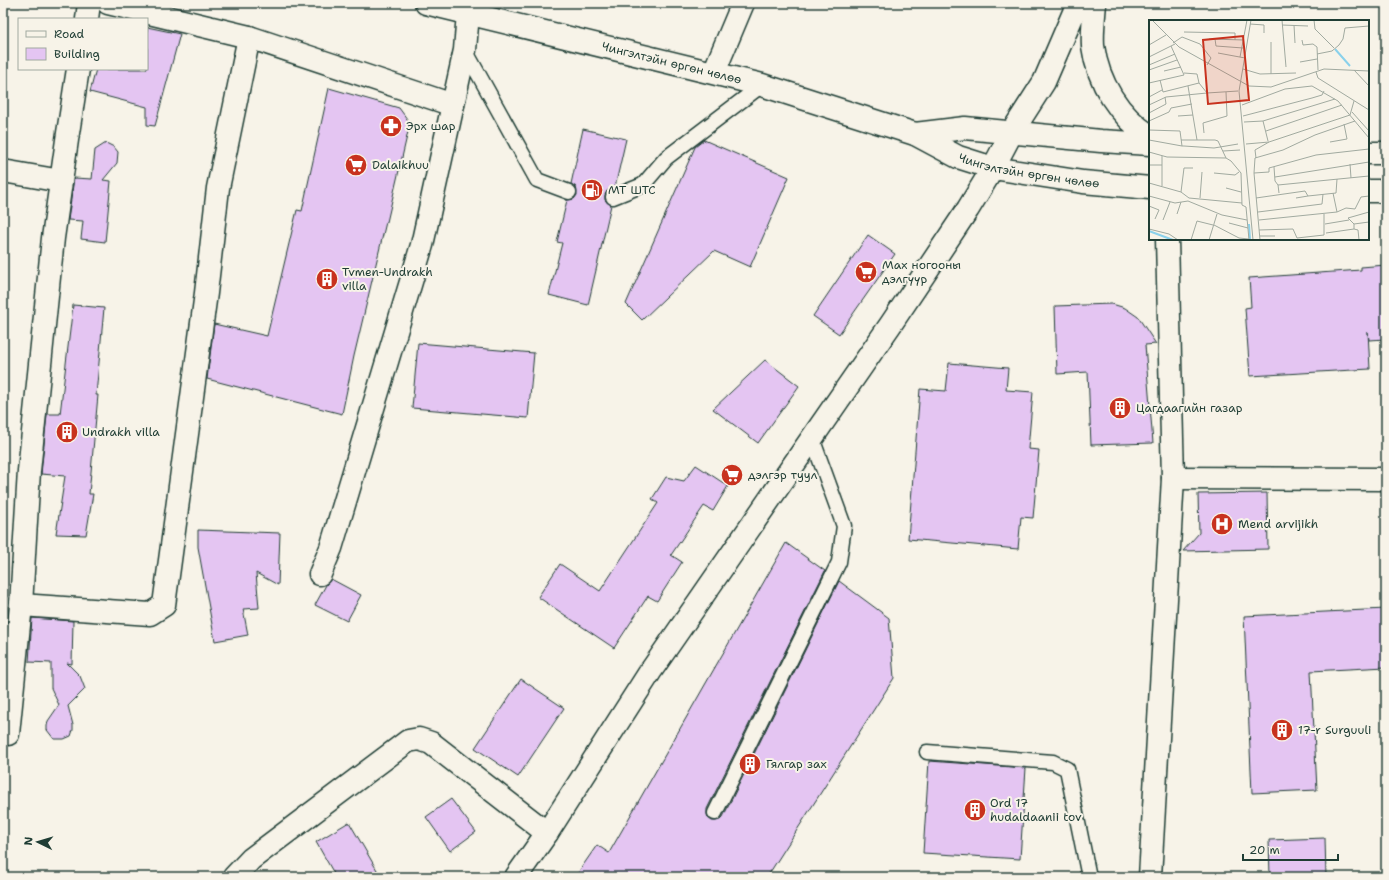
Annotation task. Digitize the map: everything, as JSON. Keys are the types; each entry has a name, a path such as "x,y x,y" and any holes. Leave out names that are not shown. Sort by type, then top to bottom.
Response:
{"street":[{"path":"87,18 89,3"},
{"path":"108,3 249,37 453,105"},
{"name":"Чингэлтэйн өргөн чөлөө","path":"426,3 714,72 762,85 915,134 958,157 993,168 1083,182 1149,188"},
{"path":"714,72 743,3"},
{"path":"516,877 547,833 650,672 891,324 968,209 993,168 1012,132 1044,82 1078,3"},
{"path":"1096,3 1093,24 1093,44 1096,61 1104,84 1120,110 1139,129 1149,135"},
{"path":"320,574 331,548 422,246 465,50 468,14"},
{"path":"21,606 150,614 164,605 206,293 218,188 249,37"},
{"path":"8,734 21,606 29,471 53,238 78,70"},
{"name":"Чингэлтэйн өргөн чөлөө","path":"915,134 965,128 1101,141 1149,144"},
{"path":"1369,153 1386,153"},
{"path":"3,171 61,181"},
{"path":"1369,191 1386,191"},
{"path":"1150,877 1173,478 1167,240"},
{"path":"1173,478 1386,479"},
{"path":"234,877 251,859 408,741 419,739 431,743 547,833"}],"lane":[{"path":"465,50 537,180 569,192"},
{"path":"613,197 643,185 666,158 762,85"},
{"path":"715,813 839,562 844,526 812,438"},
{"path":"927,752 1053,762 1067,769 1089,877"}],"building":[{"path":"148,27 180,34 155,126 147,125 147,107 90,92 96,70 148,70"},
{"path":"329,88 399,108 410,123 354,356 342,414 207,379 214,324 267,336 297,210 302,211"},
{"path":"583,129 626,139 615,187 607,191 605,195 605,200 611,205 588,305 549,295 562,243 557,242 567,200 574,199 577,195 576,187 571,184"},
{"path":"704,140 789,177 750,267 714,251 642,320 626,304 695,147"},
{"path":"106,143 114,147 118,152 117,163 103,180 111,181 105,242 81,239 83,221 68,220 74,178 92,179 95,150"},
{"path":"868,235 895,254 839,334 813,316"},
{"path":"1386,265 1386,339 1369,340 1368,332 1370,369 1250,376 1245,308 1251,307 1249,278 1361,270 1361,267"},
{"name":"Цагдаагийн газар","path":"1112,304 1125,308 1138,317 1156,344 1145,345 1153,443 1091,445 1088,372 1057,374 1055,306"},
{"path":"73,305 104,308 89,494 93,494 86,535 56,534 65,476 41,474 47,414 60,414"},
{"path":"418,343 534,353 528,418 412,408"},
{"path":"765,360 799,386 758,443 713,409"},
{"path":"949,363 1008,368 1006,390 1033,392 1028,449 1039,450 1033,518 1021,517 1018,549 908,539 920,389 946,391"},
{"path":"696,465 728,486 713,511 704,506 671,555 682,562 657,601 648,596 614,648 538,597 560,564 600,591 658,503 652,499 666,477 684,481"},
{"path":"1267,493 1268,549 1183,551 1199,533 1198,494"},
{"path":"198,530 280,533 278,585 256,573 259,608 243,609 248,635 215,641 198,547"},
{"name":"Гялгар зах","path":"786,543 825,571 707,809 708,818 712,821 716,821 723,817 839,581 889,618 894,678 767,877 575,877 597,845 609,853"},
{"path":"331,579 361,595 347,621 315,605"},
{"name":"17-r Surguuli","path":"1386,609 1386,667 1311,671 1317,790 1252,793 1244,616"},
{"path":"32,618 73,621 72,664 67,663 80,676 85,689 68,706 73,730 71,736 64,739 54,739 47,730 48,721 59,705 51,688 51,663 29,662"},
{"path":"521,679 564,708 518,777 475,748"},
{"name":"Ord 17 hudaldaanii tov","path":"929,761 1026,768 1020,859 923,853"},
{"path":"451,799 476,832 450,851 426,817"},
{"path":"349,822 381,877 336,877 316,842"},
{"path":"1325,838 1326,877 1270,877 1269,840"}],"place":[{"name":"Эрх шар","path":"391,126"},
{"name":"Dalaikhuu","path":"356,165"},
{"name":"МТ ШТС","path":"592,190"},
{"name":"Мах ногооны дэлгүүр","path":"866,272"},
{"name":"Tvmen-Undrakh villa","path":"327,279"},
{"name":"Цагдаагийн газар","path":"1120,408"},
{"name":"Undrakh villa","path":"67,432"},
{"name":"дэлгэр туул","path":"732,475"},
{"name":"Mend arvijikh","path":"1222,524"},
{"name":"17-r Surguuli","path":"1282,730"},
{"name":"Гялгар зах","path":"750,764"},
{"name":"Ord 17 hudaldaanii tov","path":"975,810"}]}
